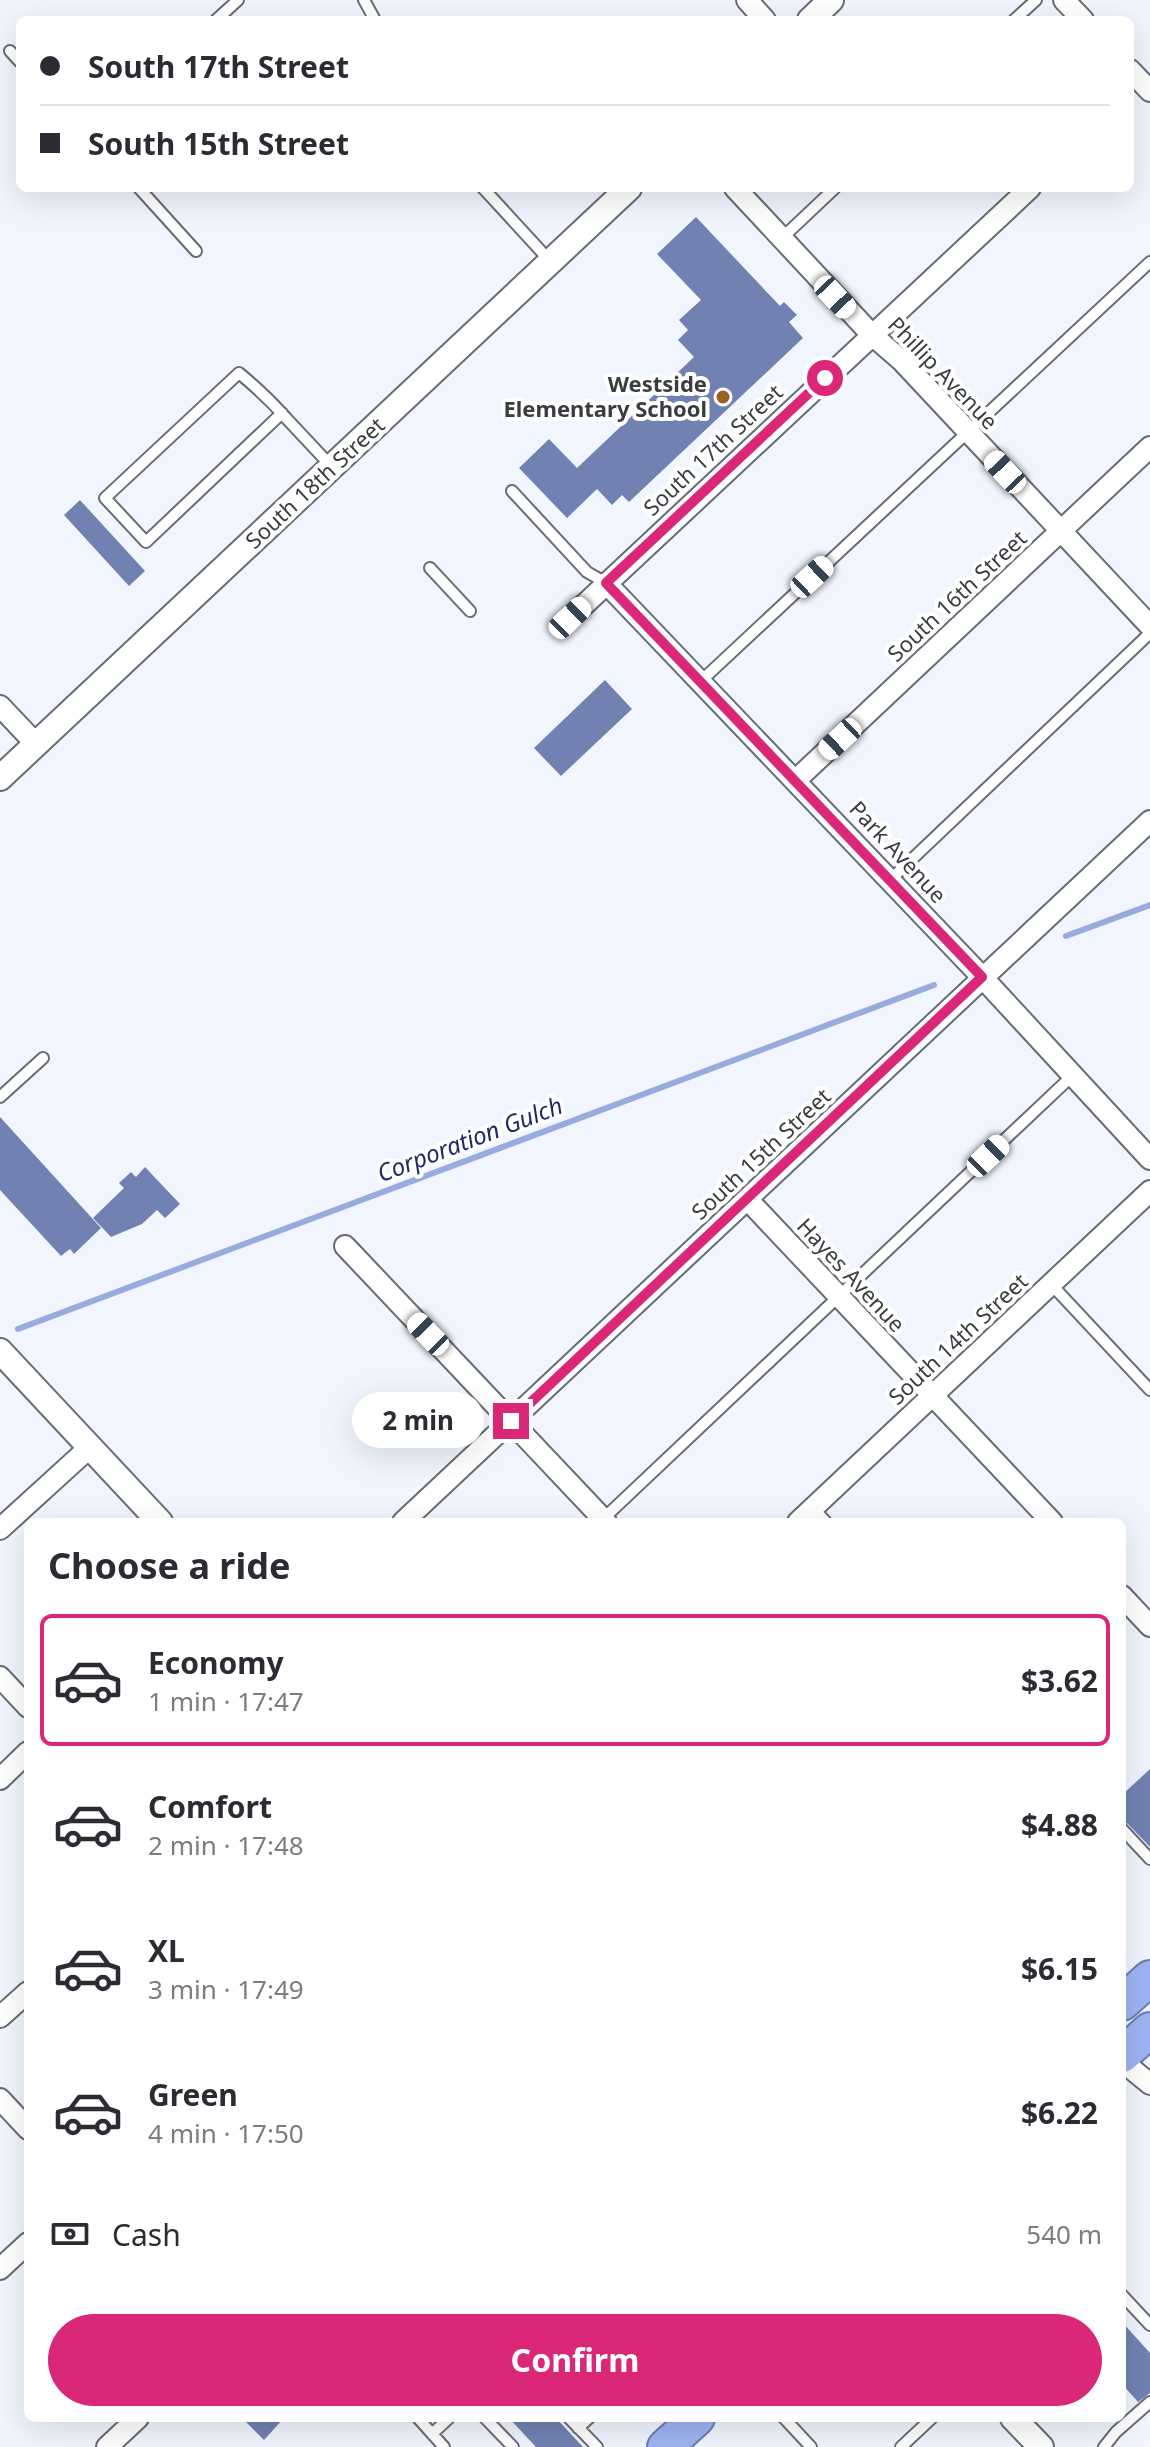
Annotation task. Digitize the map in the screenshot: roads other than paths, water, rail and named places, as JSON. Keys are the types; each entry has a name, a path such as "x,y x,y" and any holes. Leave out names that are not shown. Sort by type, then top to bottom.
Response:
{"highway":[{"path":"1126,1999 1150,1978"},
{"path":"1126,2051 1150,2030"},
{"path":"665,2447 693,2422"}],"street":[{"path":"747,0 761,16"},
{"path":"814,16 831,0"},
{"path":"1064,0 1079,16"},
{"name":"South 18th Street","path":"0,778 625,192"},
{"name":"Phillip Avenue","path":"739,192 1150,626"},
{"name":"South 17th Street","path":"570,618 1026,192"},
{"name":"South 16th Street","path":"796,780 1150,447"},
{"name":"Park Avenue","path":"606,583 796,780 1150,1159"},
{"path":"0,706 36,744"},
{"name":"South 15th Street","path":"407,1518 1150,821"},
{"name":"South 14th Street","path":"812,1517 933,1396 1150,1191"},
{"name":"Hayes Avenue","path":"748,1200 1048,1518"},
{"path":"345,1246 603,1518"},
{"path":"0,1351 156,1518"},
{"path":"0,1529 90,1447"},
{"path":"1126,1600 1150,1626"},
{"path":"0,1677 24,1703"},
{"path":"0,1779 24,1756"},
{"path":"0,2017 24,1996"},
{"path":"1126,2064 1150,2084"},
{"path":"0,2099 24,2125"},
{"path":"0,2269 24,2247"},
{"path":"107,2447 134,2422"},
{"path":"1017,2422 1041,2447"}],"lane":[{"path":"220,16 238,0"},
{"path":"1018,16 1036,0"},
{"path":"10,51 16,58"},
{"path":"143,192 196,251"},
{"path":"487,192 550,261"},
{"path":"781,239 831,192"},
{"path":"701,681 1150,262"},
{"path":"282,413 146,542 105,498 239,373 282,413 332,468"},
{"path":"512,491 587,572 606,583"},
{"path":"430,568 470,611"},
{"path":"890,880 1150,633"},
{"path":"0,1097 43,1058"},
{"path":"607,1518 1073,1075"},
{"path":"1051,1284 1150,1390"},
{"path":"1126,1833 1150,1859"},
{"path":"1126,2299 1150,2325"},
{"path":"1104,2447 1150,2402"},
{"path":"422,2422 444,2447"},
{"path":"432,2434 445,2422"},
{"path":"489,2422 513,2447"},
{"path":"573,2422 597,2447"},
{"path":"578,2428 585,2422"},
{"path":"788,2422 811,2447"},
{"path":"901,2447 928,2422"}],"waterway":[{"name":"Corporation Gulch","path":"1066,936 1150,905"},
{"name":"Corporation Gulch","path":"18,1329 934,985"}],"place":[{"name":"Westside Elementary School","path":"723,397"}]}
